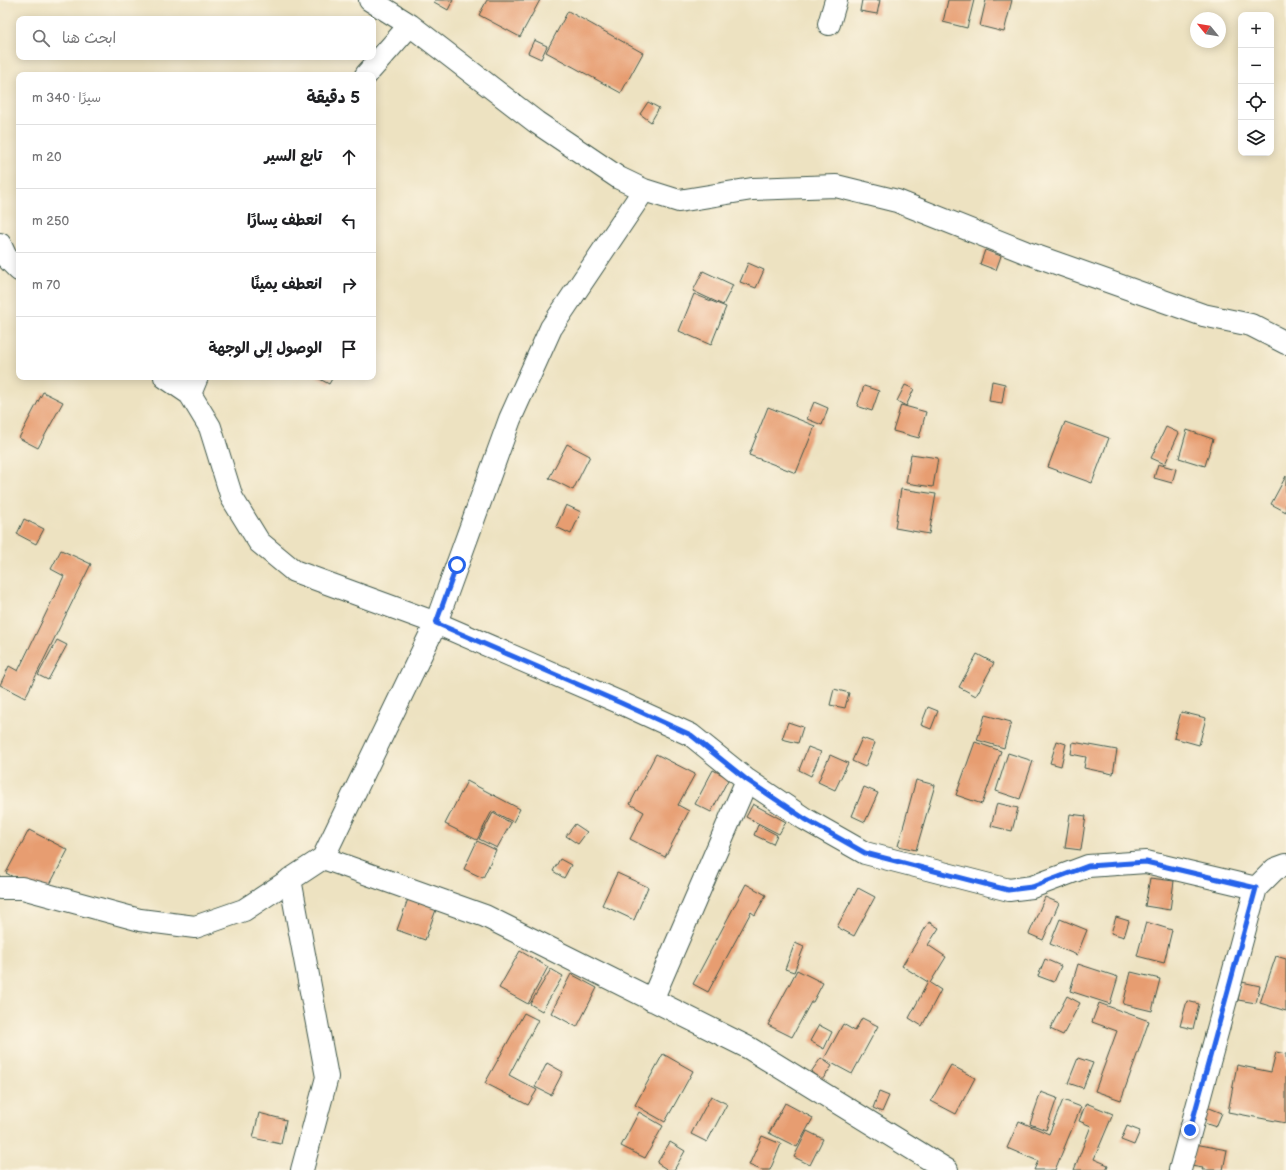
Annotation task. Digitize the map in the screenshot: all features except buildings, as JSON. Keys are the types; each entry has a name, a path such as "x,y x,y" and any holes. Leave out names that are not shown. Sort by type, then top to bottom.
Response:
{"street":[{"path":"370,0 410,25 536,122 620,178 644,190 679,201 752,189 836,186 896,201 1025,252 1204,315 1250,324 1286,343"},
{"path":"830,24 836,0"},
{"path":"369,72 410,25"},
{"path":"0,888 22,888 140,920 195,927 244,910 323,858 436,623 510,419 551,328 644,190"},
{"path":"0,244 6,257 16,267"},
{"path":"174,380 193,386 210,426 232,498 259,542 294,571 436,623 691,735 747,780 805,819 865,853 1008,890 1032,887 1088,866 1146,862 1256,888"},
{"path":"652,1000 747,780"},
{"path":"323,858 485,916 749,1048 947,1170"},
{"path":"1180,1170 1256,888 1275,869 1286,865"},
{"path":"290,879 327,1077 302,1170"}],"route":[{"path":"457,565 436,623 691,735 747,780 805,819 865,853 1008,890 1032,887 1088,866 1146,862 1256,888 1190,1130"}]}
